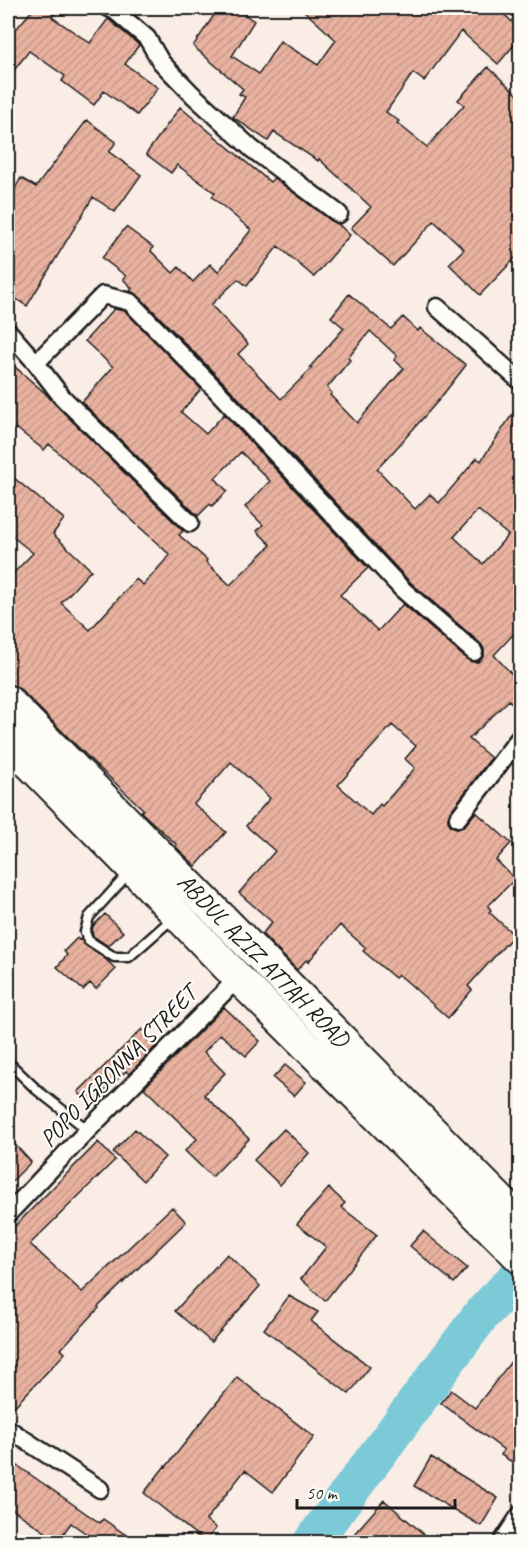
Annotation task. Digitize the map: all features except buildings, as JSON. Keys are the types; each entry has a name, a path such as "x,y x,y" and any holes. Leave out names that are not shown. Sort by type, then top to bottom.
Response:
{"highway":[{"name":"ABDUL AZIZ ATTAH ROAD","path":"8,701 514,1239"},
{"name":"ABDUL AZIZ ATTAH ROAD","path":"8,742 238,978 514,1239"}],"street":[{"path":"109,8 147,38 161,62 252,149 339,213"},
{"path":"36,363 103,295 130,302 218,392 402,589 474,652"},
{"path":"438,307 520,381"},
{"path":"8,331 62,396 190,522"},
{"path":"458,818 520,737"},
{"name":"POPO IGBONNA STREET","path":"8,1214 238,978"},
{"path":"8,1429 100,1488"},
{"path":"502,1542 520,1515"}],"lane":[{"path":"133,868 89,917 85,932 88,940 114,957 129,957 177,914"},
{"path":"8,1062 37,1090 88,1130"}],"waterway":[{"path":"312,1542 481,1315 520,1274"}]}
